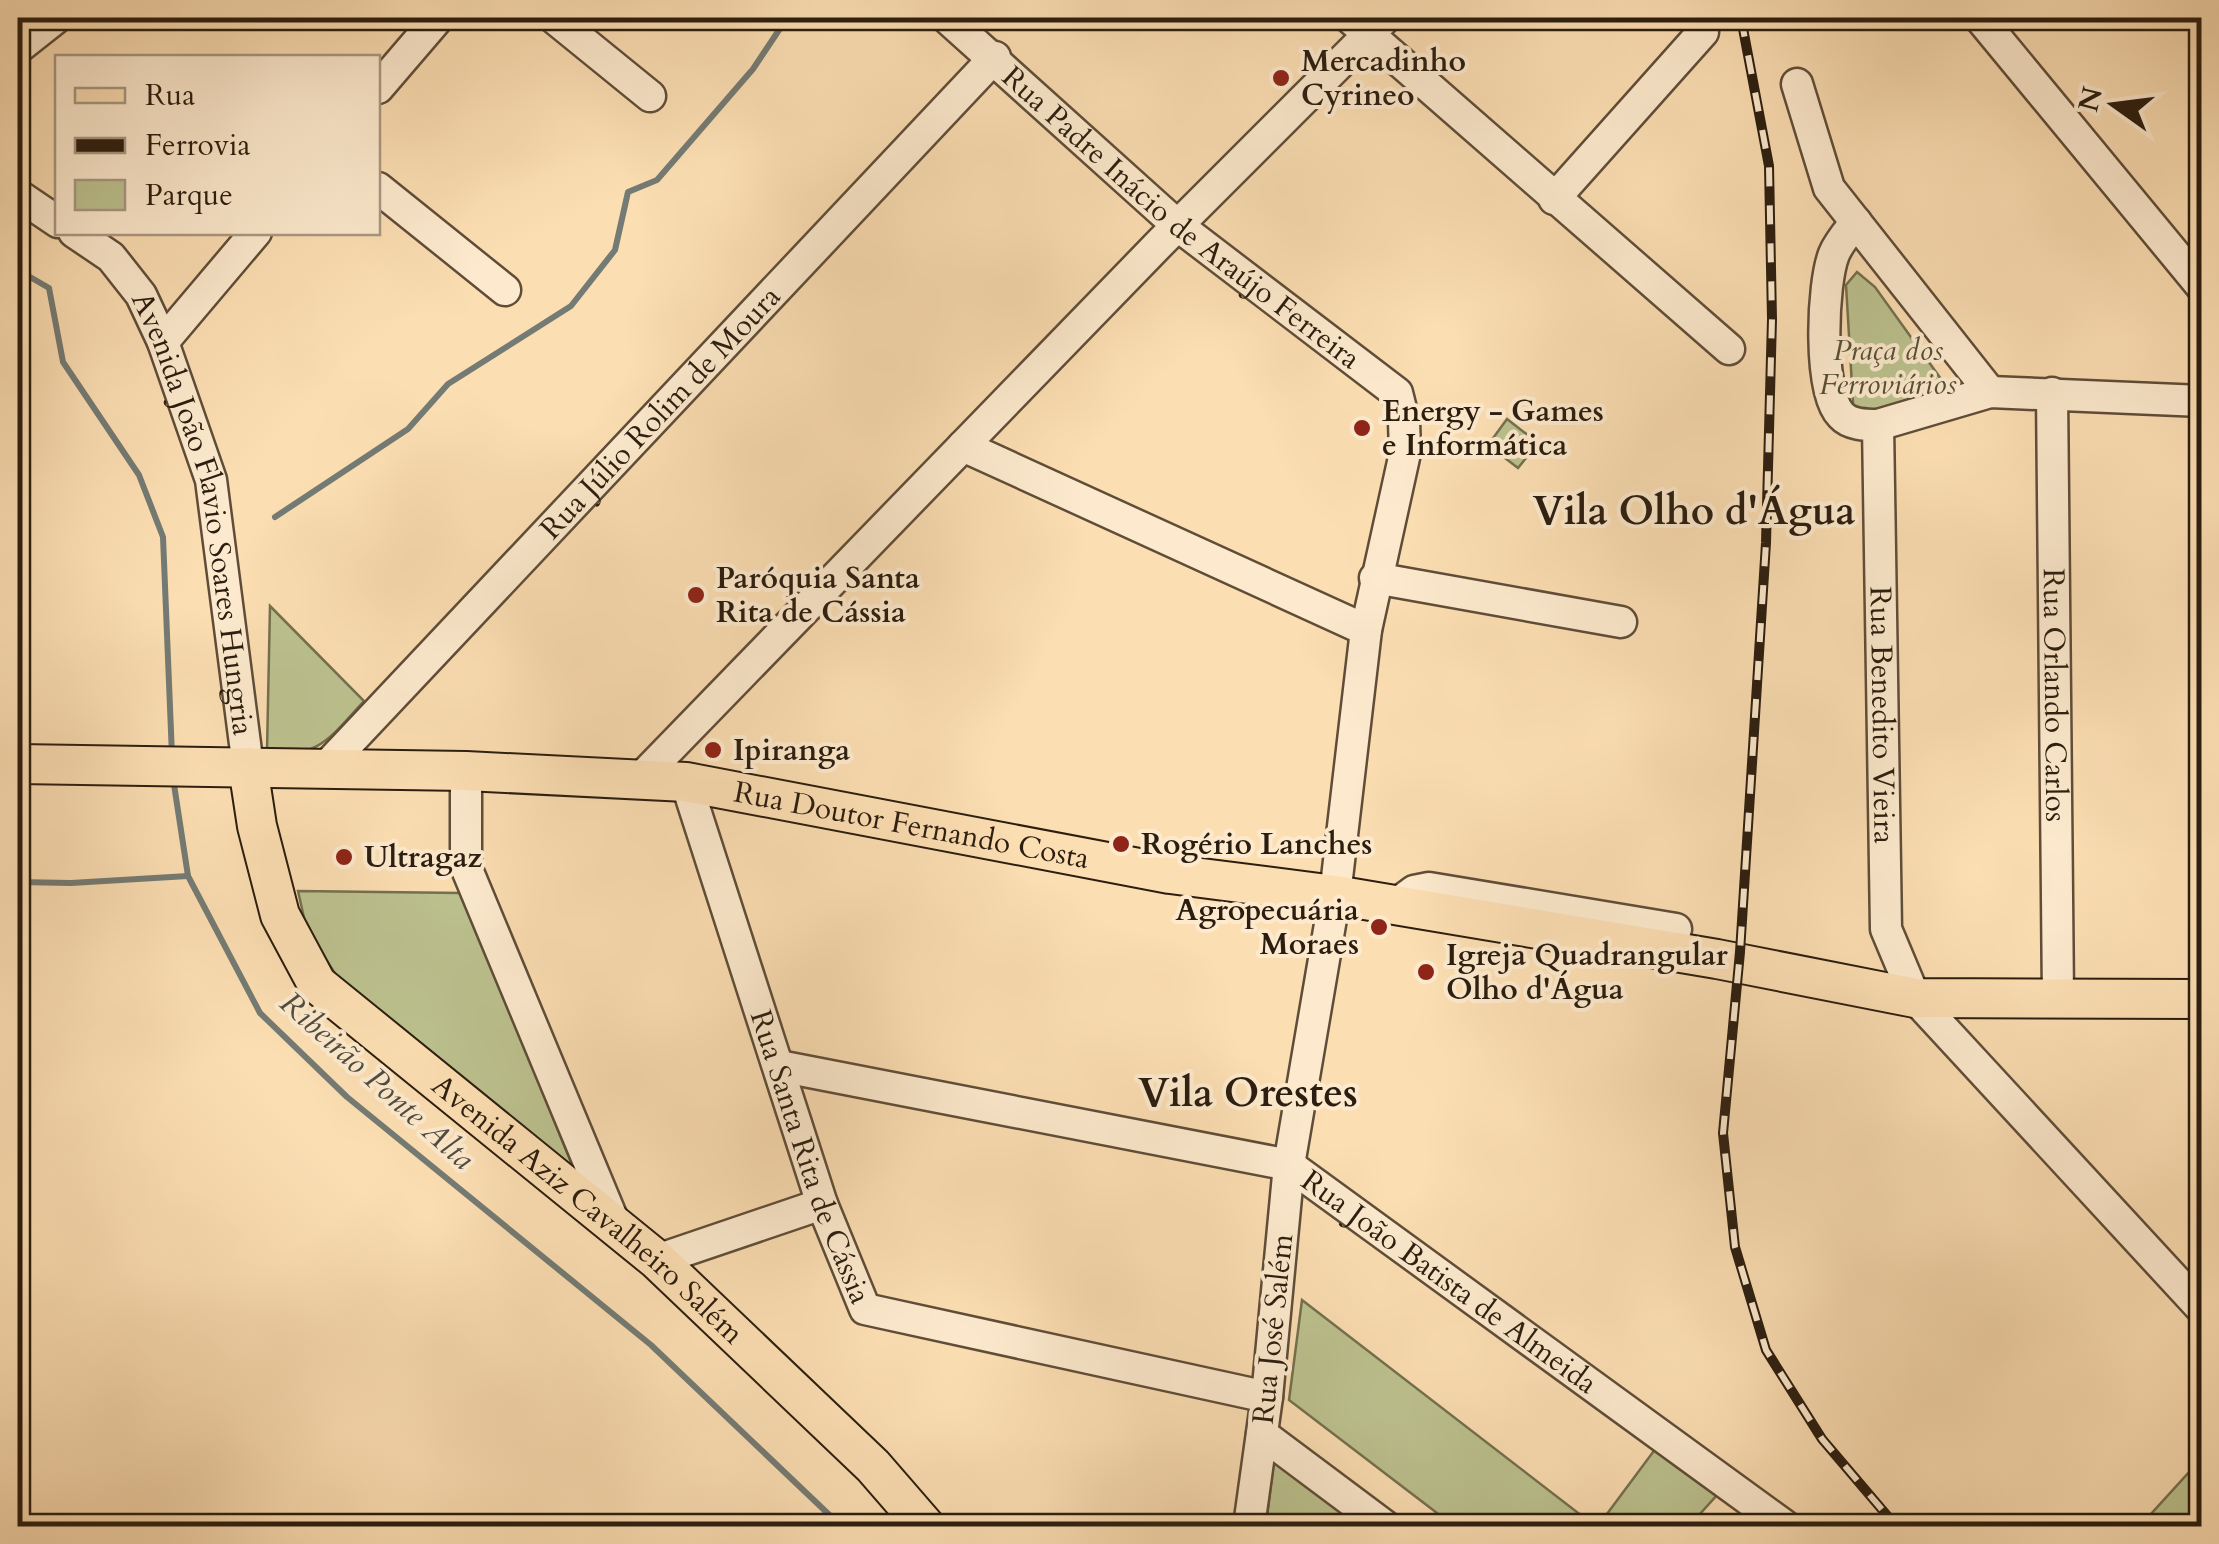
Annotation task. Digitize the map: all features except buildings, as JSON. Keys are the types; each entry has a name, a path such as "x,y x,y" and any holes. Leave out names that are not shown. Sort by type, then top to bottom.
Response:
{"main road":[{"name":"Rua Doutor Fernando Costa","path":"18,764 466,772 686,782 1170,874 1335,895 1717,959 1915,998 2202,999"},
{"name":"Avenida Aziz Cavalheiro Salém","path":"248,767 257,826 280,915 316,984 657,1260 873,1466 925,1526"}],"street":[{"path":"18,48 56,18"},
{"path":"380,86 438,18"},
{"path":"554,18 650,96"},
{"name":"Rua Padre Inácio de Araújo Ferreira","path":"948,18 1178,225 1396,393 1404,421 1405,452 1366,630 1335,895"},
{"path":"1980,18 2202,287"},
{"path":"640,779 1178,225 1368,23 1554,199 1729,349"},
{"path":"1554,199 1703,32"},
{"name":"Rua Júlio Rolim de Moura","path":"324,769 995,57"},
{"path":"1797,84 1829,188 1990,392"},
{"path":"380,190 505,290"},
{"path":"18,195 55,220"},
{"path":"1856,222 1833,256 1827,308 1827,382 1831,400 1843,418 1861,425 1878,425 1990,392 2202,402"},
{"name":"Avenida João Flavio Soares Hungria","path":"78,235 111,257 142,296 164,342 211,480 248,767"},
{"path":"164,342 253,235"},
{"name":"Rua Orlando Carlos","path":"2052,393 2058,997"},
{"name":"Rua Benedito Vieira","path":"1878,425 1886,929 1915,998 2202,1308"},
{"path":"963,446 1366,630"},
{"path":"1375,578 1621,622"},
{"path":"466,772 466,867 614,1225"},
{"name":"Rua Santa Rita de Cássia","path":"686,782 822,1204 865,1309 1267,1397"},
{"path":"1395,905 1414,892 1429,888 1676,929"},
{"name":"Rua José Salém","path":"1249,1526 1267,1397 1289,1165 1335,895"},
{"name":"Rua João Batista de Almeida","path":"780,1066 1289,1165 1785,1526"},
{"path":"657,1260 822,1204"},
{"path":"1262,1434 1385,1526"}],"green space":[{"name":"Praça dos Ferroviários","path":"1857,272 1875,287 1946,386 1854,419 1846,285"},
{"path":"1507,419 1538,443 1518,468 1488,445"},
{"path":"270,606 364,701 323,743 299,752 267,751"},
{"path":"298,891 462,893 575,1172 344,987 307,931"},
{"path":"1302,1300 1595,1526 1454,1526 1289,1400"},
{"path":"1659,1444 1717,1495 1689,1526 1598,1526"},
{"path":"1274,1459 1363,1526 1266,1526"},
{"path":"2201,1459 2201,1526 2140,1526"}],"waterway":[{"path":"275,517 408,429 448,384 571,306 615,250 628,192 657,180 753,69 787,18"},
{"name":"Ribeirão Ponte Alta","path":"18,270 49,288 63,362 139,475 163,537 172,756"},
{"name":"Ribeirão Ponte Alta","path":"173,778 188,876 260,1013 347,1097 651,1345 841,1526"},
{"path":"18,882 188,876"}],"railway":[{"path":"1741,18 1769,166 1772,319 1766,543 1740,952 1723,1133 1735,1247 1766,1350 1822,1439 1896,1526"}],"place":[{"name":"Mercadinho Cyrineo","path":"1281,78"},
{"name":"Energy - Games e Informática","path":"1362,428"},
{"name":"Paróquia Santa Rita de Cássia","path":"696,595"},
{"name":"Ipiranga","path":"713,750"},
{"name":"Rogério Lanches","path":"1121,844"},
{"name":"Ultragaz","path":"344,857"},
{"name":"Agropecuária Moraes","path":"1379,927"},
{"name":"Igreja Quadrangular Olho d'Água","path":"1426,972"}],"district":[{"name":"Vila Olho d'Água","path":"1694,511"},
{"name":"Vila Orestes","path":"1248,1093"}]}
